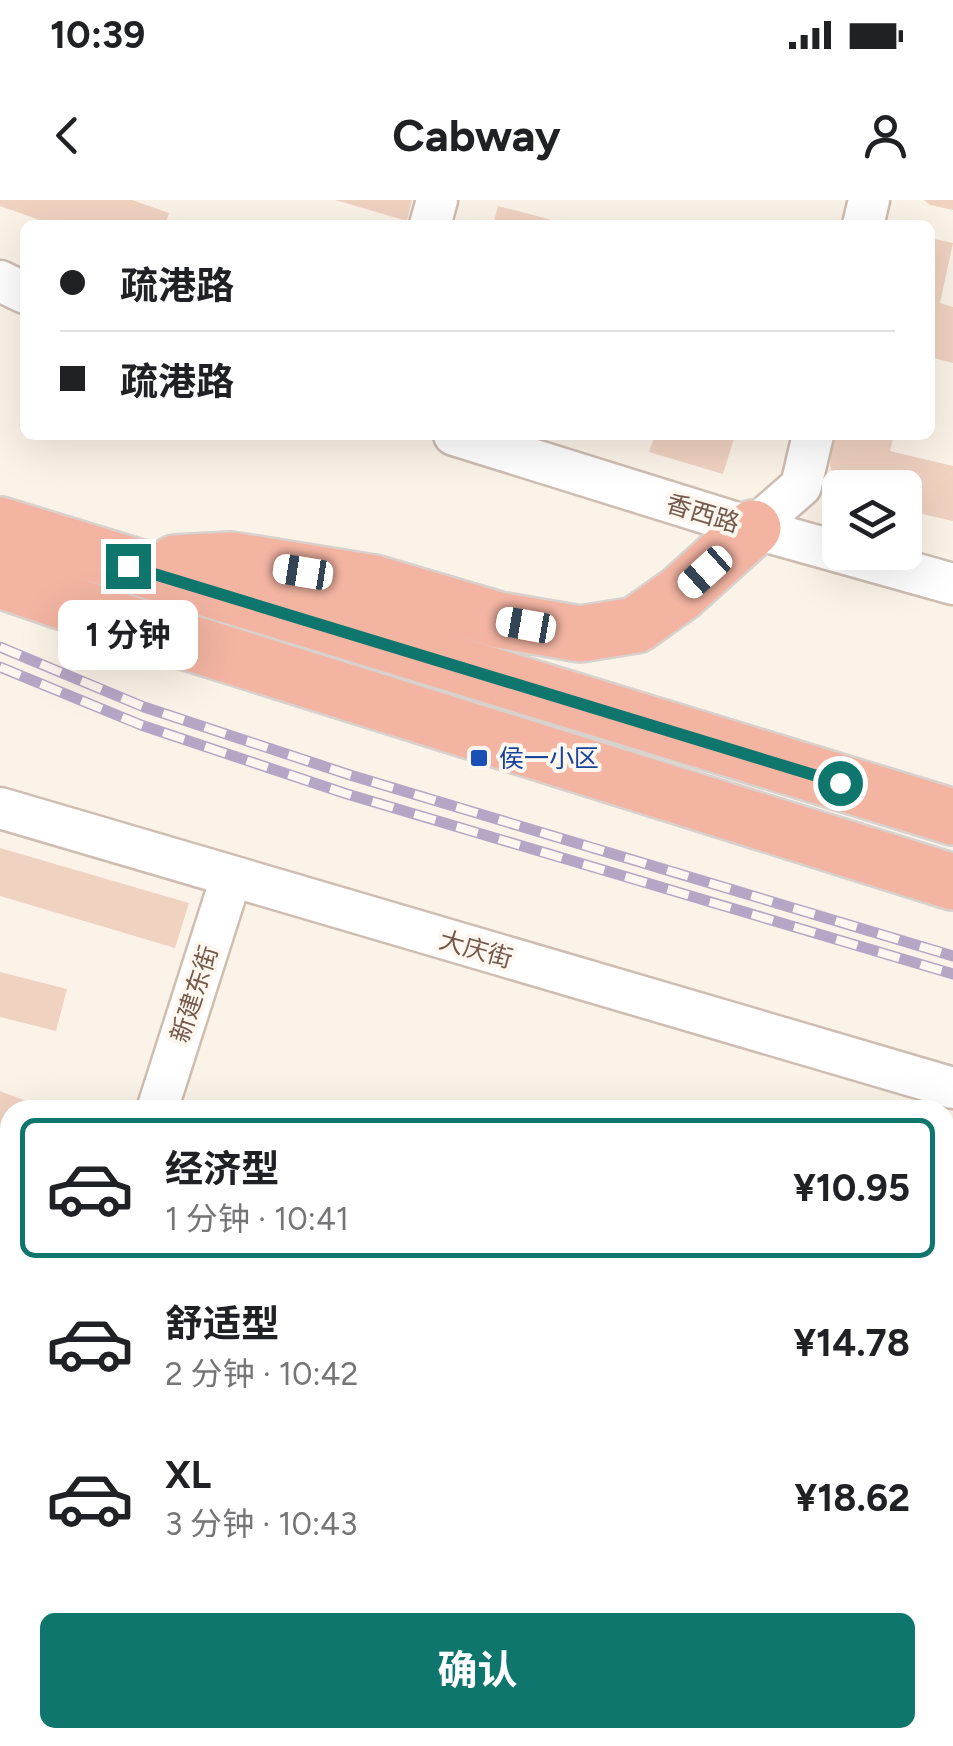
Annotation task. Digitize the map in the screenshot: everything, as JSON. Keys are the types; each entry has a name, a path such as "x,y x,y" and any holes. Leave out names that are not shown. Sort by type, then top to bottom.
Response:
{"highway":[{"path":"0,524 953,817"},
{"path":"128,566 231,560 374,583 500,620 580,634 636,625 681,593 753,528"},
{"path":"0,580 953,882"}],"street":[{"name":"香西路","path":"470,440 753,528 953,584"},
{"path":"753,528 801,486 812,440"},
{"name":"大庆街","path":"0,808 953,1088"},
{"name":"新建东街","path":"159,1100 231,878"}],"building":[{"path":"0,200 132,200 169,213 167,220 40,220 0,206"},
{"path":"335,200 412,200 407,220"},
{"path":"924,200 953,200 953,210 930,205"},
{"path":"498,206 552,220 494,220"},
{"path":"935,239 953,243 940,303 953,307 953,363 935,358"},
{"path":"653,440 733,440 723,474 649,452"},
{"path":"832,440 893,440 890,451 953,466 953,521 922,514 922,470 831,470"},
{"path":"0,848 189,903 175,948 0,896"},
{"path":"0,972 67,989 56,1031 0,1017"},
{"path":"0,1091 24,1100 0,1100"}],"railway":[{"path":"0,647 144,707 350,775 953,956"},
{"path":"0,667 141,725 347,794 953,974"}],"place":[{"name":"侯一小区","path":"479,758"}],"route":[{"path":"128,566 840,783"}]}
